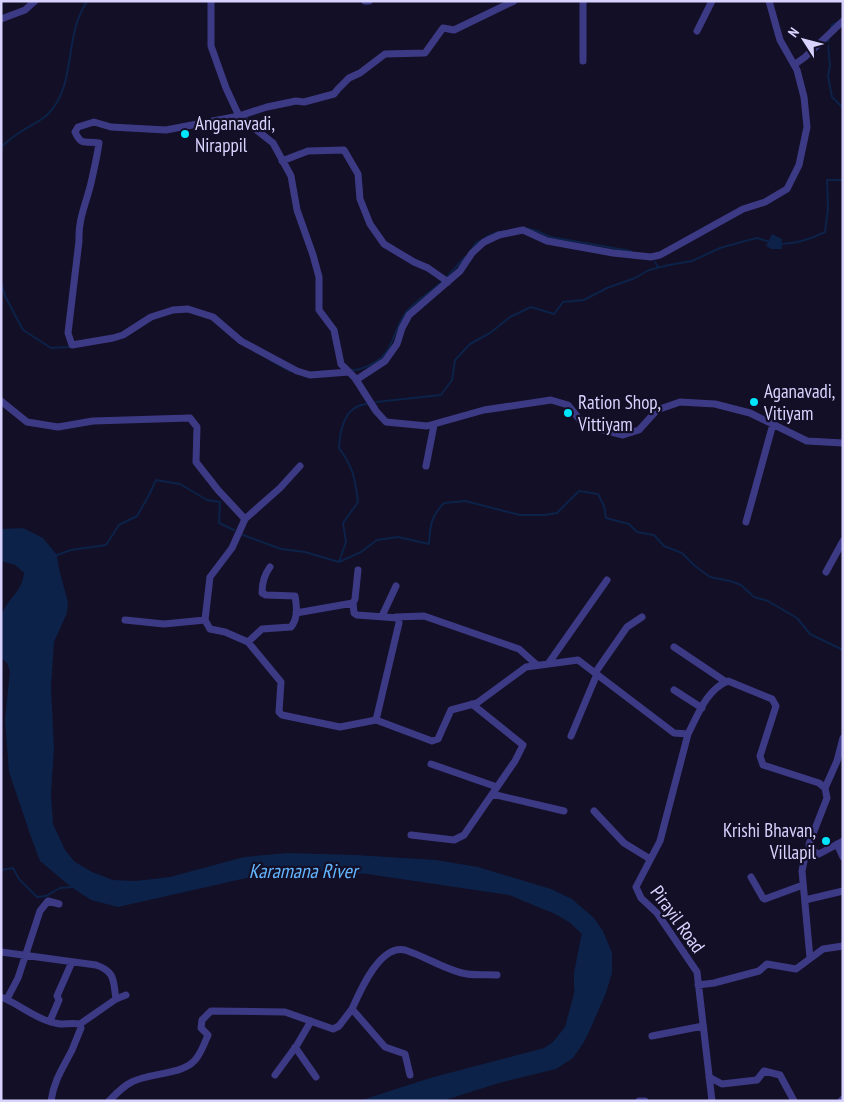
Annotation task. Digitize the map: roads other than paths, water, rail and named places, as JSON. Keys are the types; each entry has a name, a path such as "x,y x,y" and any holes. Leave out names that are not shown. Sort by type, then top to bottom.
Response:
{"street":[{"path":"1,19 25,10 35,1"},
{"path":"211,1 211,46 226,88 238,116 272,144 291,176 297,210 319,277 319,310 334,330 341,364 356,380 376,411 386,422 427,426 484,410 551,400 568,405 584,425 623,435 639,430 657,410 680,402 715,404 750,413 806,441 843,443"},
{"path":"349,372 310,375 297,371 241,341 213,317 188,308 173,310 151,317 123,335 114,338 72,346 68,333 79,241 78,228 82,209 91,184 99,143 83,142 79,140 75,132 78,127 94,122 111,127 166,130 238,116 268,106 296,101 304,102 334,94 349,78 360,73 385,54 425,53 443,28 454,30 514,1"},
{"path":"582,1 583,61"},
{"path":"697,31 712,1"},
{"path":"356,380 385,361 396,344 408,315 446,280 460,271 472,253 484,242 499,235 523,230 547,241 612,252 651,257 660,256 743,209 765,202 787,189 800,165 807,127 804,97 794,65 780,40 769,1"},
{"path":"794,65 805,57 843,20"},
{"path":"282,161 308,151 344,150 358,174 360,199 370,224 384,244 446,280"},
{"path":"1,401 27,422 58,427 93,420 190,418 197,427 196,462 218,490 245,519"},
{"path":"426,466 434,424"},
{"path":"746,522 773,424"},
{"path":"300,466 280,488 245,519 232,548 210,577 205,620 210,629 225,632 248,642 281,682 279,712 340,727 376,720 432,741 438,739 452,710 477,703 526,666 578,660 674,734 688,734"},
{"path":"826,572 843,542"},
{"path":"248,642 262,629 291,627 295,621 295,596 266,595 262,593 262,584 270,567"},
{"path":"358,570 353,603 354,613 357,615 424,616 519,649 537,665"},
{"path":"548,664 607,580"},
{"path":"382,616 396,586"},
{"path":"296,613 353,603"},
{"path":"376,720 399,623 396,617"},
{"path":"571,736 596,673 627,628 642,617"},
{"path":"125,620 164,624 205,620"},
{"path":"674,647 726,682 728,681 772,699 776,706 760,756 763,765 819,783 825,788"},
{"name":"Pirayil Road","path":"712,1101 696,972 657,912 641,898 636,887 660,841 688,734 706,699 720,684 726,682"},
{"path":"674,690 702,708"},
{"path":"411,835 454,840 464,835 515,761 523,745 472,704"},
{"path":"810,958 802,871 810,850 808,844 827,798 825,788 837,761 843,738"},
{"path":"431,764 497,787"},
{"path":"492,794 564,811"},
{"path":"594,811 624,843 650,859"},
{"path":"810,850 819,854 840,842 843,857"},
{"path":"751,877 765,899 803,886"},
{"path":"805,900 843,891"},
{"path":"59,904 48,901 40,911 18,978 4,998 30,1013 50,1021 59,1024 80,1024 116,999 126,995"},
{"path":"698,984 714,983 745,973 759,971 767,964 796,969 824,949 843,946"},
{"path":"109,1101 130,1083 153,1075 175,1072 194,1061 199,1056 208,1035 201,1028 202,1020 211,1011 284,1012 333,1029 339,1026 352,1009 362,986 378,963 390,951 403,950 463,973 497,975"},
{"path":"1,952 96,965 107,969 113,976 116,999"},
{"path":"50,1021 60,1000 57,996 72,962"},
{"path":"352,1009 385,1047 405,1054 410,1075"},
{"path":"274,1075 311,1021"},
{"path":"51,1101 52,1091 58,1075 72,1051 81,1028 80,1024"},
{"path":"652,1036 703,1026"},
{"path":"295,1047 316,1077"},
{"path":"709,1077 722,1084 757,1080 764,1071 777,1072 794,1101"},
{"path":"639,1101 645,1101"}],"water":[{"path":"772,234 782,239 782,249 771,249 766,246"},
{"path":"23,528 43,538 57,555 68,602 67,613 54,642 51,687 54,748 51,793 53,824 65,850 75,862 92,872 113,880 135,881 170,877 244,857 287,853 356,855 436,860 478,867 551,889 572,899 594,918 603,931 612,953 612,973 606,993 584,1042 573,1058 556,1069 499,1083 442,1101 359,1101 430,1078 544,1048 553,1042 565,1027 587,945 582,934 569,922 555,914 509,895 367,874 293,870 251,877 118,907 91,900 71,887 40,861 9,772 5,720 10,671 7,663 1,658 2,614 21,585 24,573 15,565 1,561 1,529"}],"waterway":[{"path":"1,147 48,114 55,106 67,76 76,25 87,1"},
{"path":"831,28 832,25 838,22"},
{"path":"829,38 830,66 828,76 832,97 843,108"},
{"path":"780,244 803,241 825,232 828,209 827,180 843,180"},
{"path":"529,229 550,237 631,251"},
{"path":"486,237 498,232"},
{"path":"376,402 441,395 452,380 455,360 470,344 490,333 510,317 531,307 554,314 563,302 584,300 649,270 692,261 720,248 757,238 770,242"},
{"path":"471,250 476,243 482,240"},
{"path":"446,278 465,257"},
{"path":"655,262 658,267"},
{"path":"353,370 368,366 384,355 407,311 443,281"},
{"path":"1,282 5,296 23,330 51,348 70,347"},
{"path":"270,360 290,371"},
{"path":"243,535 281,549 305,552 339,562 346,542 343,523 358,502 353,473 339,448 342,427 348,414 359,406 366,404"},
{"path":"57,555 71,550 106,545 119,525 137,516 156,480 180,484 207,500 220,502 219,523 234,530"},
{"path":"339,562 361,552 377,540 398,537 429,544 432,522 436,512 444,503 465,501 520,515 545,515 557,513 579,491 598,494 604,506 606,518 629,524 637,532 654,535 664,546 682,553 710,577 741,585 754,597 768,601 797,618 810,634 843,650"},
{"path":"1,870 13,868 19,879 37,897 46,896 60,888 73,887"},
{"name":"Karamana River","path":"579,988 579,973 588,928"}],"place":[{"name":"Anganavadi, Nirappil","path":"185,134"},
{"name":"Aganavadi, Vitiyam","path":"754,402"},
{"name":"Ration Shop, Vittiyam","path":"568,413"},
{"name":"Krishi Bhavan, Villapil","path":"826,841"}]}
